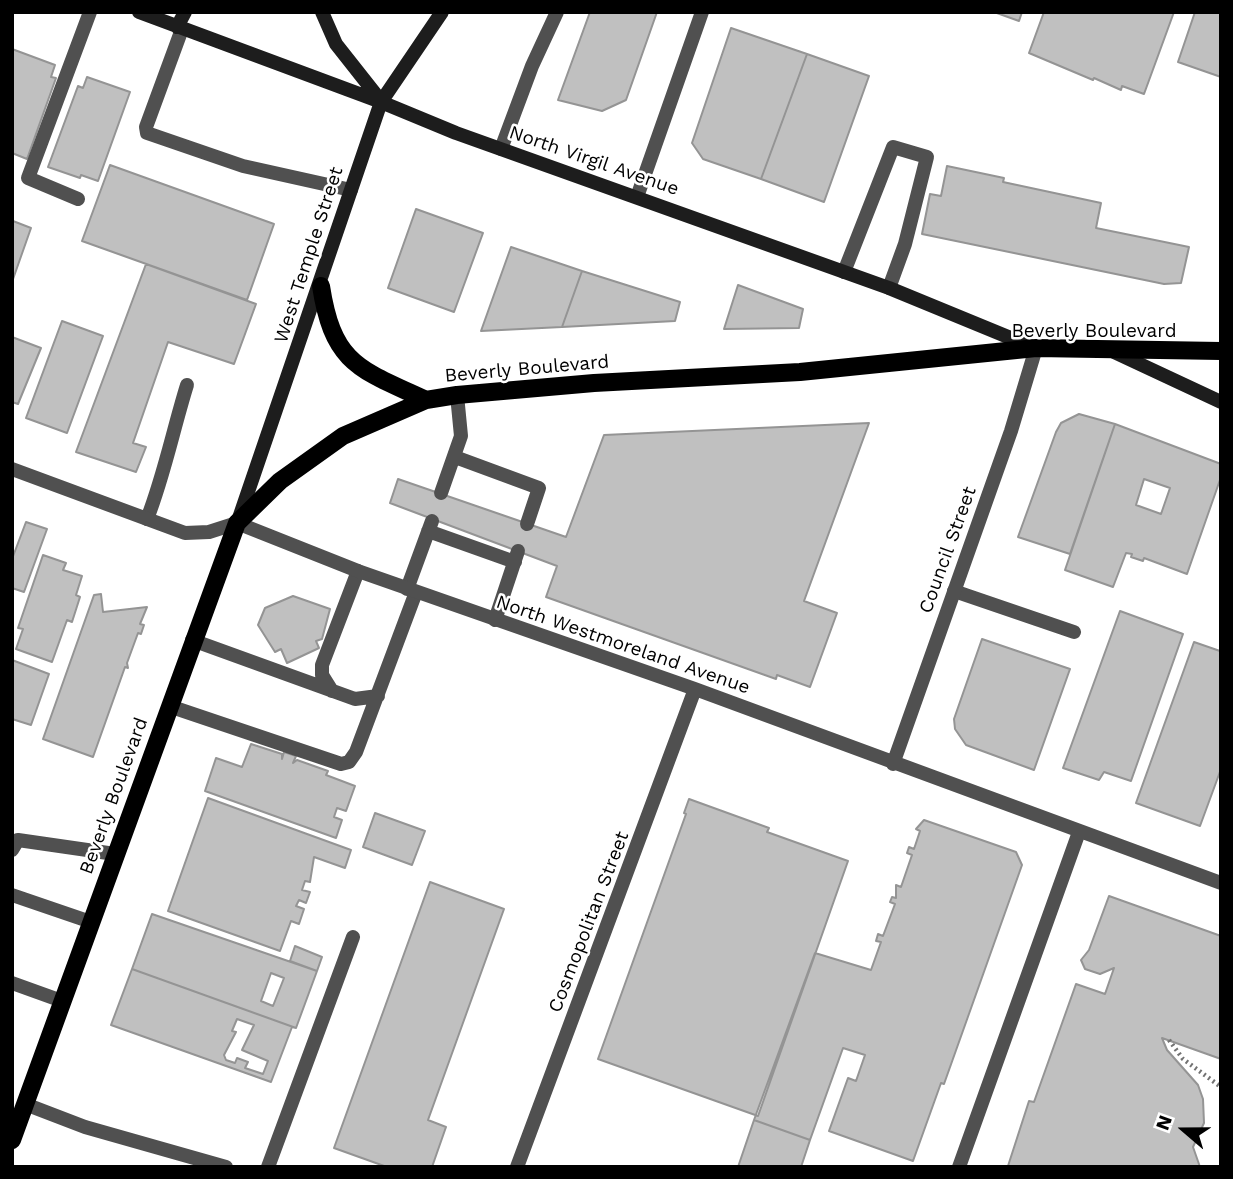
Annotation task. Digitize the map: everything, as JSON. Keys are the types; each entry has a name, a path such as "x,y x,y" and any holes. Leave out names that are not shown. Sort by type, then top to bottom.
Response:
{"main road":[{"name":"North Virgil Avenue","path":"138,12 501,149 889,288 1036,348"},
{"path":"180,28 185,12"},
{"path":"322,12 336,44 382,102"},
{"name":"West Temple Street","path":"237,523 321,286 382,102 442,12"},
{"path":"321,286 326,320 332,338 349,360 426,400"},
{"name":"Beverly Boulevard","path":"12,1140 192,640 237,523 280,481 321,450 343,436 426,400 457,395 594,383 800,372 1036,348 1114,352 1221,351"},
{"path":"1114,352 1221,402"}],"street":[{"path":"78,199 28,178 90,12"},
{"path":"501,149 532,66 557,12"},
{"path":"637,197 702,12"},
{"path":"180,28 146,127 147,132 243,166 351,190"},
{"path":"844,272 893,147 926,157 905,244 889,288"},
{"name":"Council Street","path":"893,764 1036,348"},
{"path":"147,519 159,489 168,446 187,385"},
{"path":"441,493 461,436 457,395"},
{"path":"455,457 539,488 527,524"},
{"path":"12,469 185,533 209,532 237,523"},
{"name":"North Westmoreland Avenue","path":"237,523 412,591 695,689 1221,883"},
{"path":"169,706 341,764 349,762 356,752 378,696 430,526 517,557 495,620"},
{"path":"332,691 323,675 322,665 334,641 358,571"},
{"path":"954,591 1074,632"},
{"path":"192,640 355,699 378,696"},
{"name":"Cosmopolitan Street","path":"517,1167 695,689"},
{"path":"959,1167 1079,832"},
{"path":"12,850 18,840 115,854"},
{"path":"12,895 90,922"},
{"path":"268,1167 353,937"},
{"path":"12,984 62,1001"},
{"path":"25,1104 85,1128 226,1167"}],"path":[{"path":"1169,1040 1183,1059 1221,1087"}],"building":[{"path":"590,12 657,12 626,100 602,111 558,100"},
{"path":"994,12 1022,12 1019,21"},
{"path":"1044,12 1174,12 1144,94 1122,86 1121,90 1029,53"},
{"path":"1195,12 1221,12 1221,77 1178,62"},
{"path":"731,28 807,54 761,179 703,159 692,143"},
{"path":"12,49 55,65 51,77 56,78 27,159 12,153"},
{"path":"807,54 869,76 824,202 761,179"},
{"path":"87,77 130,92 98,181 48,167 78,86 83,88"},
{"path":"110,165 274,224 247,300 82,241"},
{"path":"947,166 1004,178 1003,182 1101,203 1096,228 1189,247 1181,283 1164,284 922,234 930,194 941,196"},
{"path":"416,209 483,233 454,312 388,288"},
{"path":"13,221 31,228 12,282 12,223"},
{"path":"511,247 582,271 562,327 481,331"},
{"path":"146,264 256,304 234,364 168,342 133,443 146,447 136,472 76,452"},
{"path":"582,271 680,302 675,321 562,327"},
{"path":"738,285 803,309 799,328 724,329"},
{"path":"62,321 103,336 67,433 26,418"},
{"path":"12,337 41,348 18,404 12,402"},
{"path":"1079,414 1115,424 1070,554 1018,537 1056,432 1061,423"},
{"path":"869,423 804,601 837,613 810,687 777,675 776,679 546,597 557,566 390,503 398,479 566,537 604,435"},
{"path":"1115,424 1221,464 1221,477 1187,574 1144,558 1143,561 1131,557 1132,554 1126,553 1113,587 1065,570","holes":["1144,479 1170,488 1161,514 1136,505"]},
{"path":"26,522 47,529 24,592 12,588 12,559"},
{"path":"43,555 66,563 63,570 82,576 76,595 80,597 72,622 67,620 52,662 16,649 23,629 18,628"},
{"path":"101,594 103,612 147,607 140,624 144,625 141,634 138,633 127,663 128,668 125,667 93,757 43,739 94,595"},
{"path":"293,596 330,609 322,639 316,641 319,648 287,663 281,649 275,652 258,625 265,608"},
{"path":"1120,611 1183,634 1131,781 1104,772 1099,780 1063,768"},
{"path":"982,639 1070,669 1034,770 966,745 955,729 954,719"},
{"path":"1194,642 1220,651 1221,648 1221,769 1200,826 1136,803"},
{"path":"12,660 49,674 31,725 12,719"},
{"path":"251,744 282,754 282,759 284,752 296,756 293,763 297,760 328,771 326,775 355,786 346,811 337,808 334,817 342,820 336,838 205,791 216,758 242,767"},
{"path":"208,798 351,850 345,868 314,857 310,882 305,881 302,890 310,892 306,903 299,900 296,906 304,909 299,924 291,921 280,951 168,911"},
{"path":"689,799 769,828 767,832 848,861 758,1116 598,1059 686,814 684,813"},
{"path":"375,813 425,831 412,865 363,847"},
{"path":"924,820 1016,852 1022,865 944,1084 941,1083 913,1161 829,1131 848,1078 856,1081 865,1055 843,1048 810,1140 754,1120 815,953 871,970 881,942 876,941 878,934 883,936 895,904 890,902 892,897 896,898 896,885 901,887 912,855 907,853 909,847 914,849 920,831 916,829"},
{"path":"430,882 504,909 428,1120 446,1127 432,1167 387,1167 334,1148"},
{"path":"1109,896 1221,936 1221,1059 1162,1038 1167,1050 1198,1085 1203,1099 1204,1123 1193,1147 1200,1167 1008,1166 1029,1101 1034,1102 1076,984 1105,994 1114,968 1100,974 1085,969 1081,960 1089,950"},
{"path":"152,914 317,971 296,1028 132,969","holes":["271,973 284,978 273,1006 261,1001"]},
{"path":"295,946 322,957 317,971 290,961"},
{"path":"132,969 296,1028 292,1027 271,1082 111,1025","holes":["237,1019 254,1025 242,1050 268,1061 263,1074 245,1068 248,1062 237,1058 235,1063 226,1060 224,1055 236,1032 232,1031"]},
{"path":"754,1120 810,1140 801,1167 738,1167"}]}
